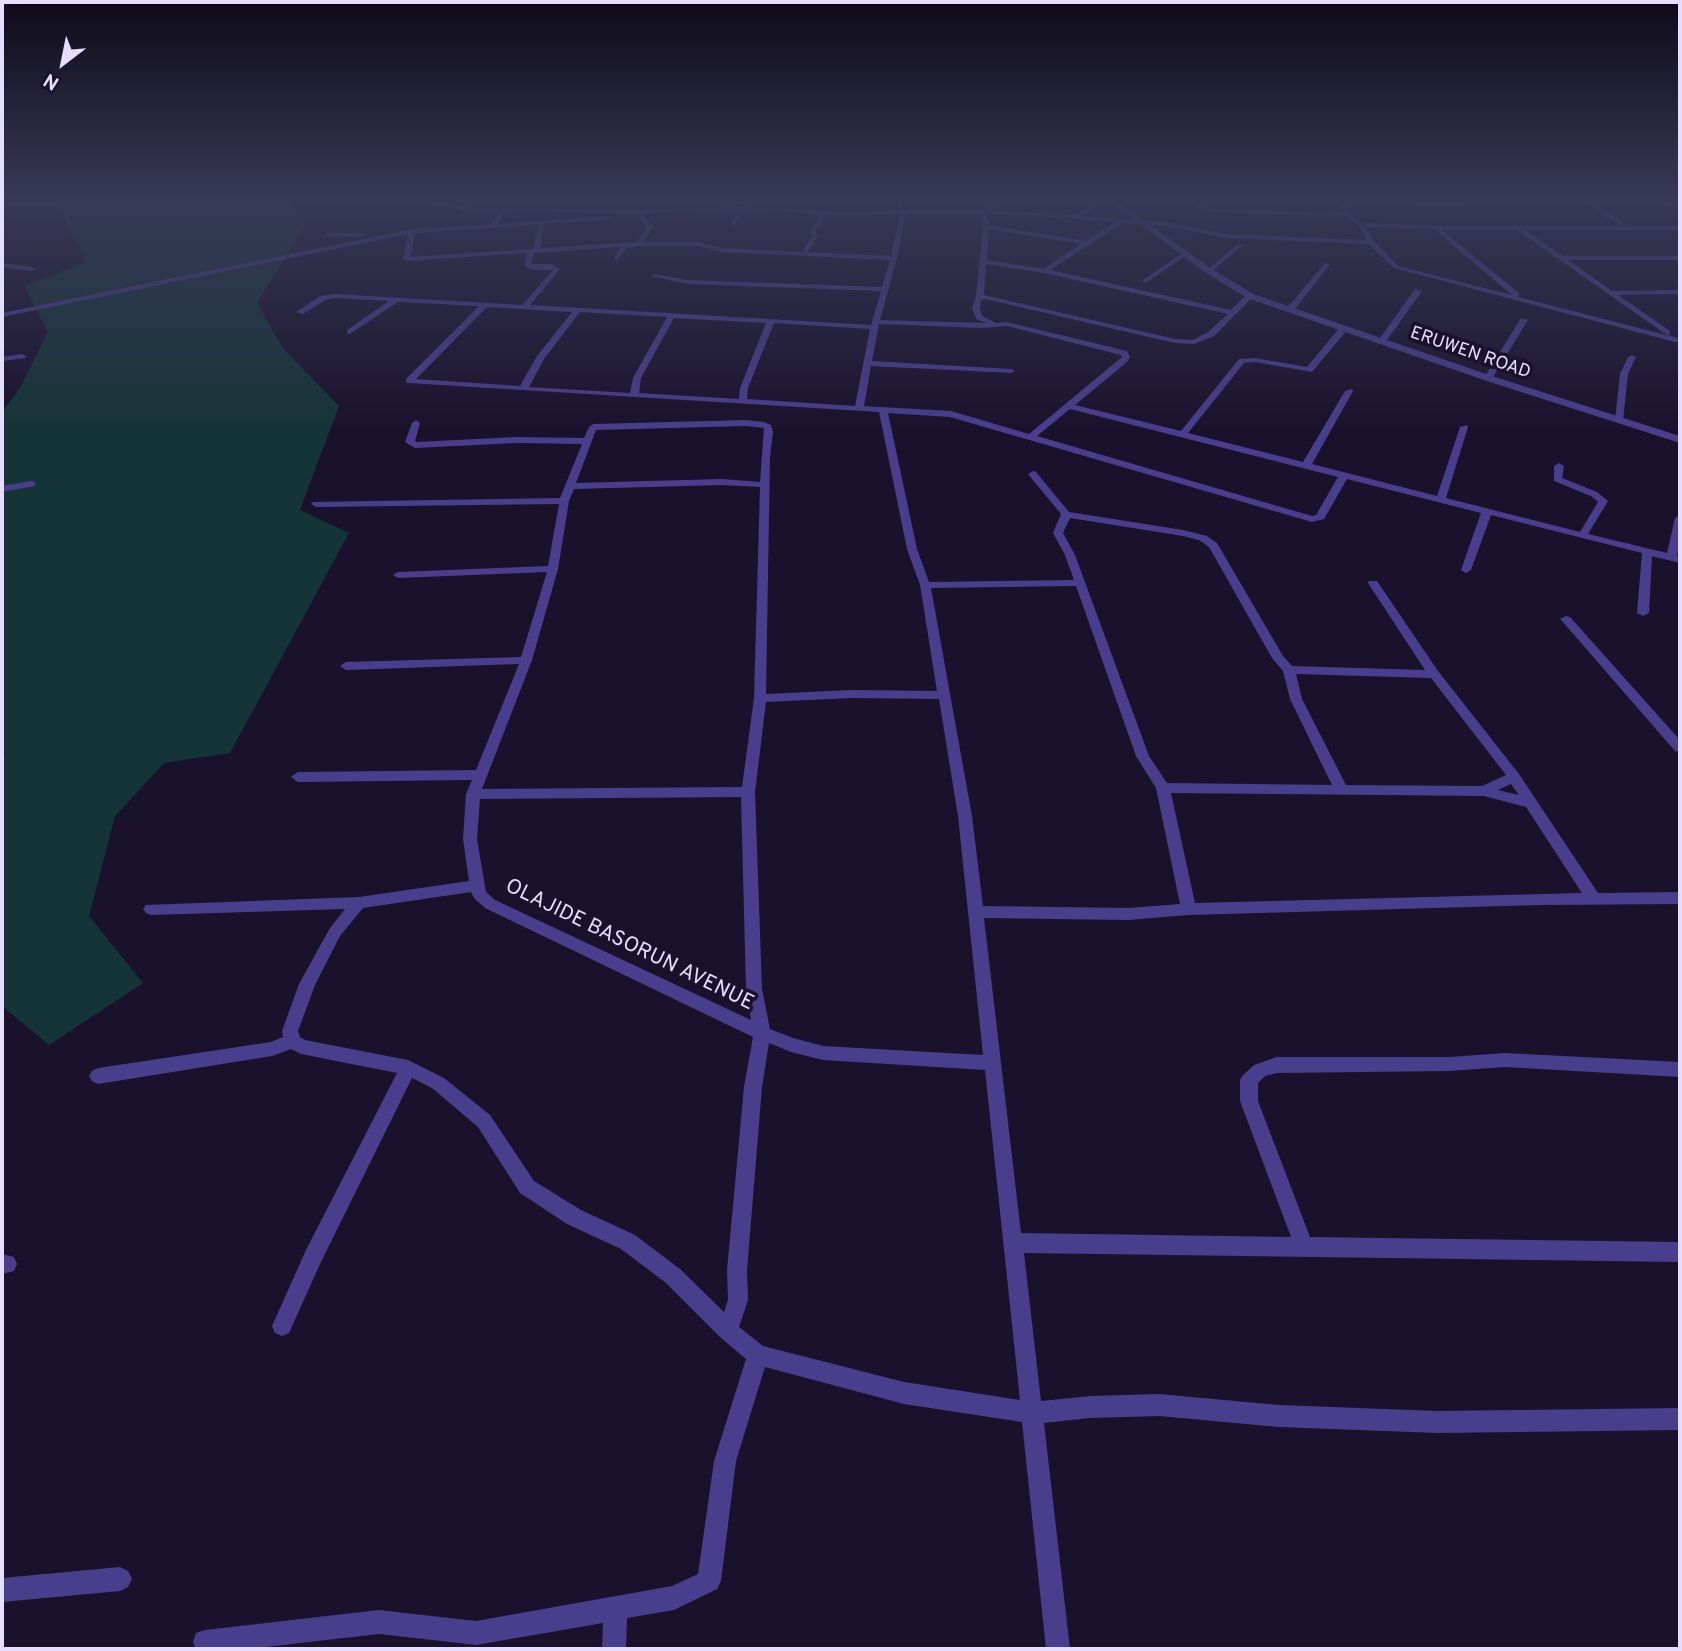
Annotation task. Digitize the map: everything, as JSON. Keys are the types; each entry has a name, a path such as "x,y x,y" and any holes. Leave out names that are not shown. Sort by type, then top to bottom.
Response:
{"street":[{"path":"2,315 182,278"},
{"path":"524,307 549,278"},
{"path":"666,278 688,282 886,289"},
{"path":"859,409 866,363 889,278"},
{"path":"981,278 980,297 976,308 979,317 994,325"},
{"path":"1076,278 1234,313"},
{"path":"1145,281 1149,278"},
{"name":"ERUWEN ROAD","path":"1221,278 1251,296 1290,310 1680,440"},
{"path":"1290,310 1316,278"},
{"path":"1440,278 1678,341"},
{"path":"1497,278 1520,298"},
{"path":"1591,278 1678,341"},
{"path":"1382,341 1418,291"},
{"path":"1612,293 1680,292"},
{"path":"300,312 323,298 335,296 770,323 1015,326 1124,354 1124,359 1032,436"},
{"path":"980,297 1194,342 1211,334 1251,296"},
{"path":"350,332 396,300"},
{"path":"485,305 409,381 951,414 1312,519 1320,516 1344,475"},
{"path":"525,389 524,385 540,358 577,311"},
{"path":"634,396 637,378 671,317"},
{"path":"958,324 979,317"},
{"path":"1488,378 1524,320"},
{"path":"743,402 744,388 770,323"},
{"path":"1183,434 1242,361 1255,360 1309,370 1344,328"},
{"path":"2,359 22,356"},
{"path":"1619,420 1624,374 1632,357"},
{"path":"866,363 1011,371"},
{"path":"1307,464 1349,391"},
{"path":"1070,405 1676,559 1680,518"},
{"path":"883,410 912,549 925,585 965,817 1058,1649"},
{"path":"416,423 410,442 415,445 761,424 768,427 760,698 748,792 754,989 762,1033 752,1100 737,1270 738,1300 728,1331"},
{"path":"1441,500 1464,427"},
{"name":"OLAJIDE BASORUN AVENUE","path":"590,434 564,500 553,569 526,660 473,793 470,839 479,894 490,904 791,1045 823,1053 994,1063"},
{"path":"1559,466 1557,479 1601,497 1603,501 1582,536"},
{"path":"1033,474 1066,514 1183,533 1203,538 1213,545 1278,658 1289,670 1296,699 1341,789"},
{"path":"571,486 722,482 765,485"},
{"path":"2,489 32,484"},
{"path":"316,505 564,500"},
{"path":"1466,570 1487,511"},
{"path":"1066,514 1058,533 1080,583 1143,756 1163,788 1189,909"},
{"path":"1643,612 1647,553"},
{"path":"398,575 553,569"},
{"path":"925,585 1080,583"},
{"path":"1373,583 1434,674 1514,777 1593,898"},
{"path":"1566,619 1680,748"},
{"path":"346,666 526,660"},
{"path":"1289,670 1434,674"},
{"path":"760,698 851,694 944,695"},
{"path":"298,776 479,775"},
{"path":"1484,791 1514,777"},
{"path":"1163,788 1484,791 1531,803"},
{"path":"473,793 748,792"},
{"path":"151,909 359,903 478,885"},
{"path":"977,912 1128,914 1189,909 1680,898"},
{"path":"359,903 335,932 307,984 290,1031 292,1041 301,1047 408,1068 438,1083 484,1121 527,1187 574,1217 628,1242 673,1276 728,1331 758,1355 904,1393 1031,1413 1090,1407 1159,1405 1279,1416 1425,1422 1680,1419"},
{"path":"98,1076 272,1049 292,1041"},
{"path":"1304,1247 1249,1101 1249,1080 1260,1070 1277,1065 1436,1064 1505,1060 1680,1069"},
{"path":"282,1326 313,1257 408,1068"},
{"path":"1013,1243 1680,1252"},
{"path":"205,1642 379,1622 476,1633 674,1598 709,1581 725,1461 758,1355"},
{"path":"2,1590 120,1579"},
{"path":"614,1649 615,1610"}],"green space":[{"path":"45,278 273,278 257,303 282,347 339,406 300,510 349,533 230,753 164,763 115,816 89,916 143,983 49,1045 2,1006 2,760 5,753 2,751 2,412 20,388 48,332 24,286"}]}
